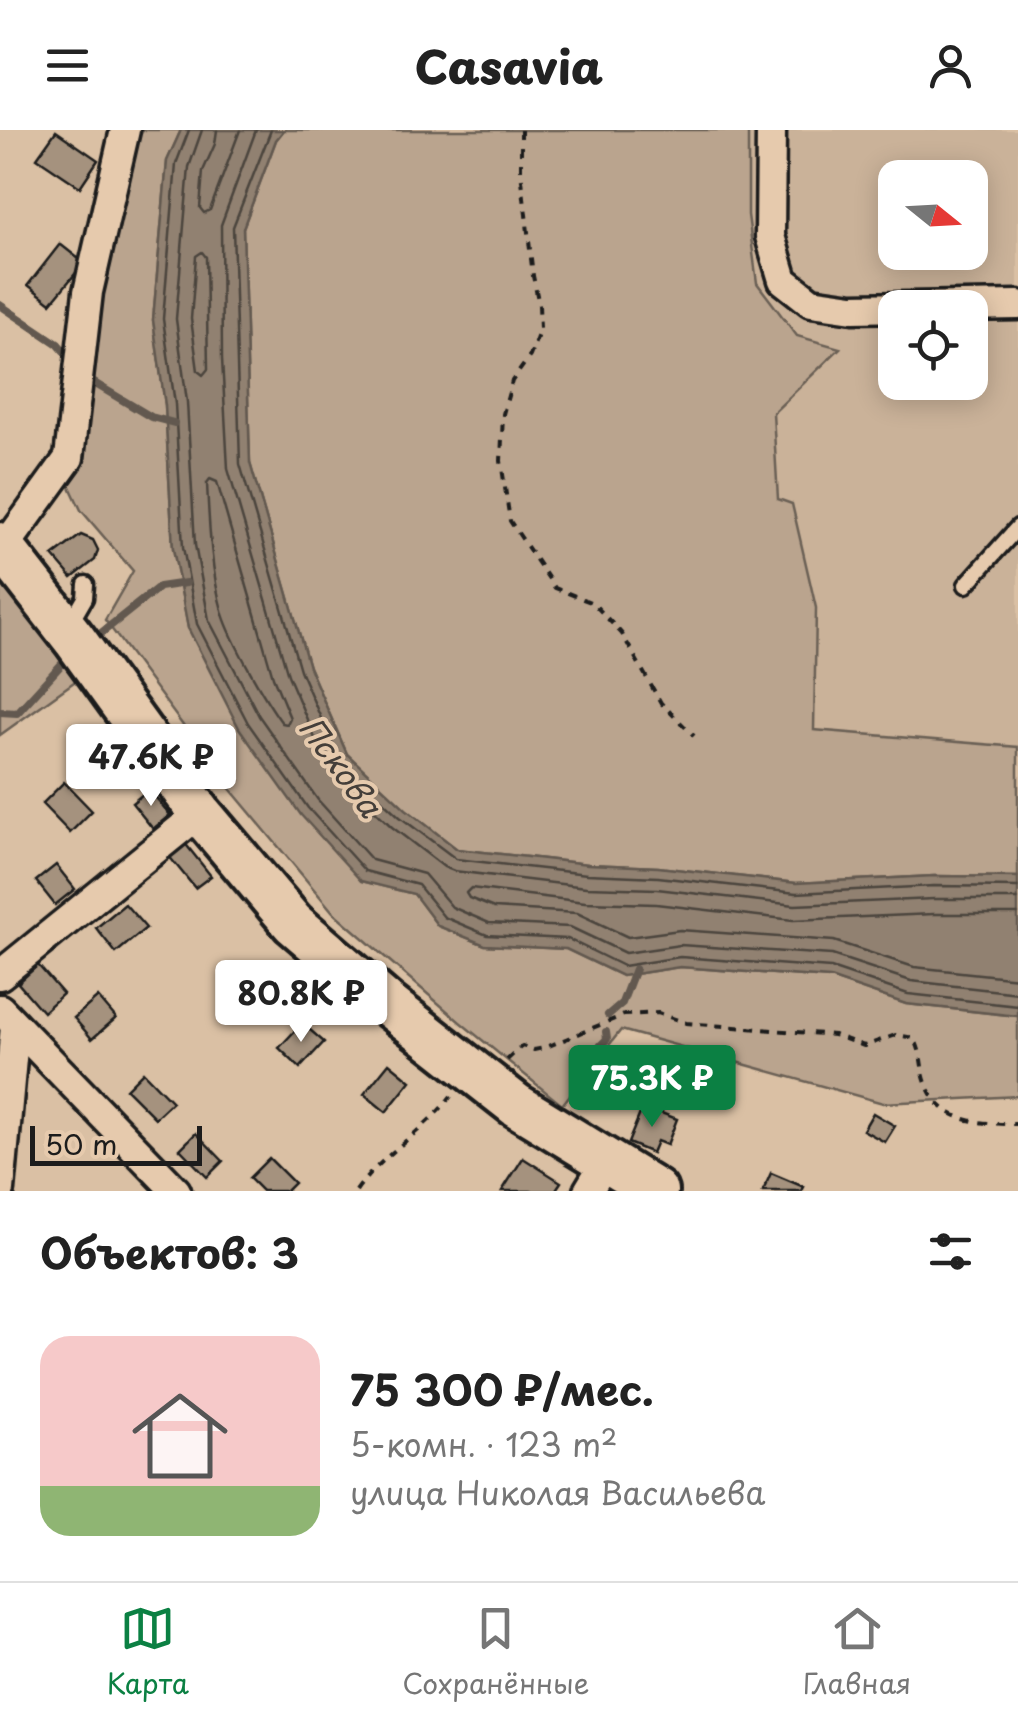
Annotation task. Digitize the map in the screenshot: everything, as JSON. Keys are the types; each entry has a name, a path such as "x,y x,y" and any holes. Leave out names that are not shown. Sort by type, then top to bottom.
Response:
{"main road":[{"path":"2,546 77,642 200,813 293,923 597,1176 656,1191"}],"street":[{"path":"771,130 770,236 783,280 811,302 852,308 1018,306"},
{"path":"2,546 69,458 88,292 116,135"},
{"path":"0,975 200,813"},
{"path":"0,1190 7,1017"},
{"path":"7,1017 176,1191"}],"lane":[{"path":"966,584 1018,527"},
{"path":"77,642 86,584"}],"path":[{"path":"520,130 520,171 532,276 540,304 540,329 530,356 512,382 502,414 502,461 510,521 556,588 593,604 622,634 661,704 694,736"},
{"path":"500,1066 522,1046 544,1048 624,1015 658,1013 686,1023 834,1036 864,1046 896,1034 914,1038 921,1051 924,1080 937,1107 952,1116 1018,1124"},
{"path":"356,1191 369,1172 438,1114 457,1088"}],"shaded area":[{"path":"130,130 181,130 167,161 153,320 165,405 173,548 188,628 361,881 414,894 438,926 485,945 566,949 622,976 680,967 830,978 906,1004 1018,1016 1018,1096 883,1103 621,1030 562,1105 333,912 227,785 105,620 133,571 81,510 59,463"},
{"path":"284,130 748,130 748,215 757,283 797,336 840,348 773,413 778,499 792,504 816,608 814,730 1018,747 1018,877 934,876 796,883 457,849 406,810 347,754 309,667 250,463 243,228 276,140"},
{"path":"748,130 1018,130 1018,747 814,731 778,499 773,413 797,336 757,283 748,215"},
{"path":"0,572 81,677 0,735"}],"water":[{"name":"Пскова","path":"181,130 284,130 276,140 243,228 250,463 309,667 347,754 406,809 457,849 796,883 934,876 1018,877 1018,1016 906,1004 830,978 680,967 622,976 566,949 485,945 438,926 414,894 361,881 301,815 239,728 188,628 173,548 165,405 153,320 167,161"}],"building":[{"path":"56,131 98,160 80,187 37,158"},
{"path":"60,244 84,263 51,303 28,285"},
{"path":"81,535 93,540 98,550 95,560 72,578 53,556"},
{"path":"64,782 92,811 70,833 42,804"},
{"path":"149,789 170,815 153,829 132,803"},
{"path":"184,842 211,876 195,888 168,855"},
{"path":"56,865 75,889 55,905 36,881"},
{"path":"125,904 146,928 116,953 96,928"},
{"path":"38,965 63,994 43,1012 18,983"},
{"path":"266,970 289,995 262,1020 239,995"},
{"path":"98,997 116,1018 92,1039 74,1018"},
{"path":"302,1023 324,1042 300,1068 279,1048"},
{"path":"389,1063 411,1081 386,1112 364,1094"},
{"path":"143,1072 172,1102 155,1118 126,1089"},
{"path":"643,1106 677,1119 667,1145 657,1141 652,1153 628,1143"},
{"path":"873,1113 895,1126 885,1142 863,1130"},
{"path":"196,1133 223,1161 207,1177 180,1149"},
{"path":"269,1158 294,1183 286,1191 262,1191 249,1178"},
{"path":"523,1158 561,1182 555,1191 502,1191"},
{"path":"771,1173 804,1187 802,1191 763,1191"}],"waterway":[{"path":"0,305 58,344 70,358"},
{"path":"89,380 151,417 174,423"},
{"path":"90,642 159,587 186,583"},
{"path":"0,712 17,713 70,655"},
{"path":"608,1015 622,1003 635,969"},
{"path":"580,1075 591,1055 607,1039 606,1032"}]}
